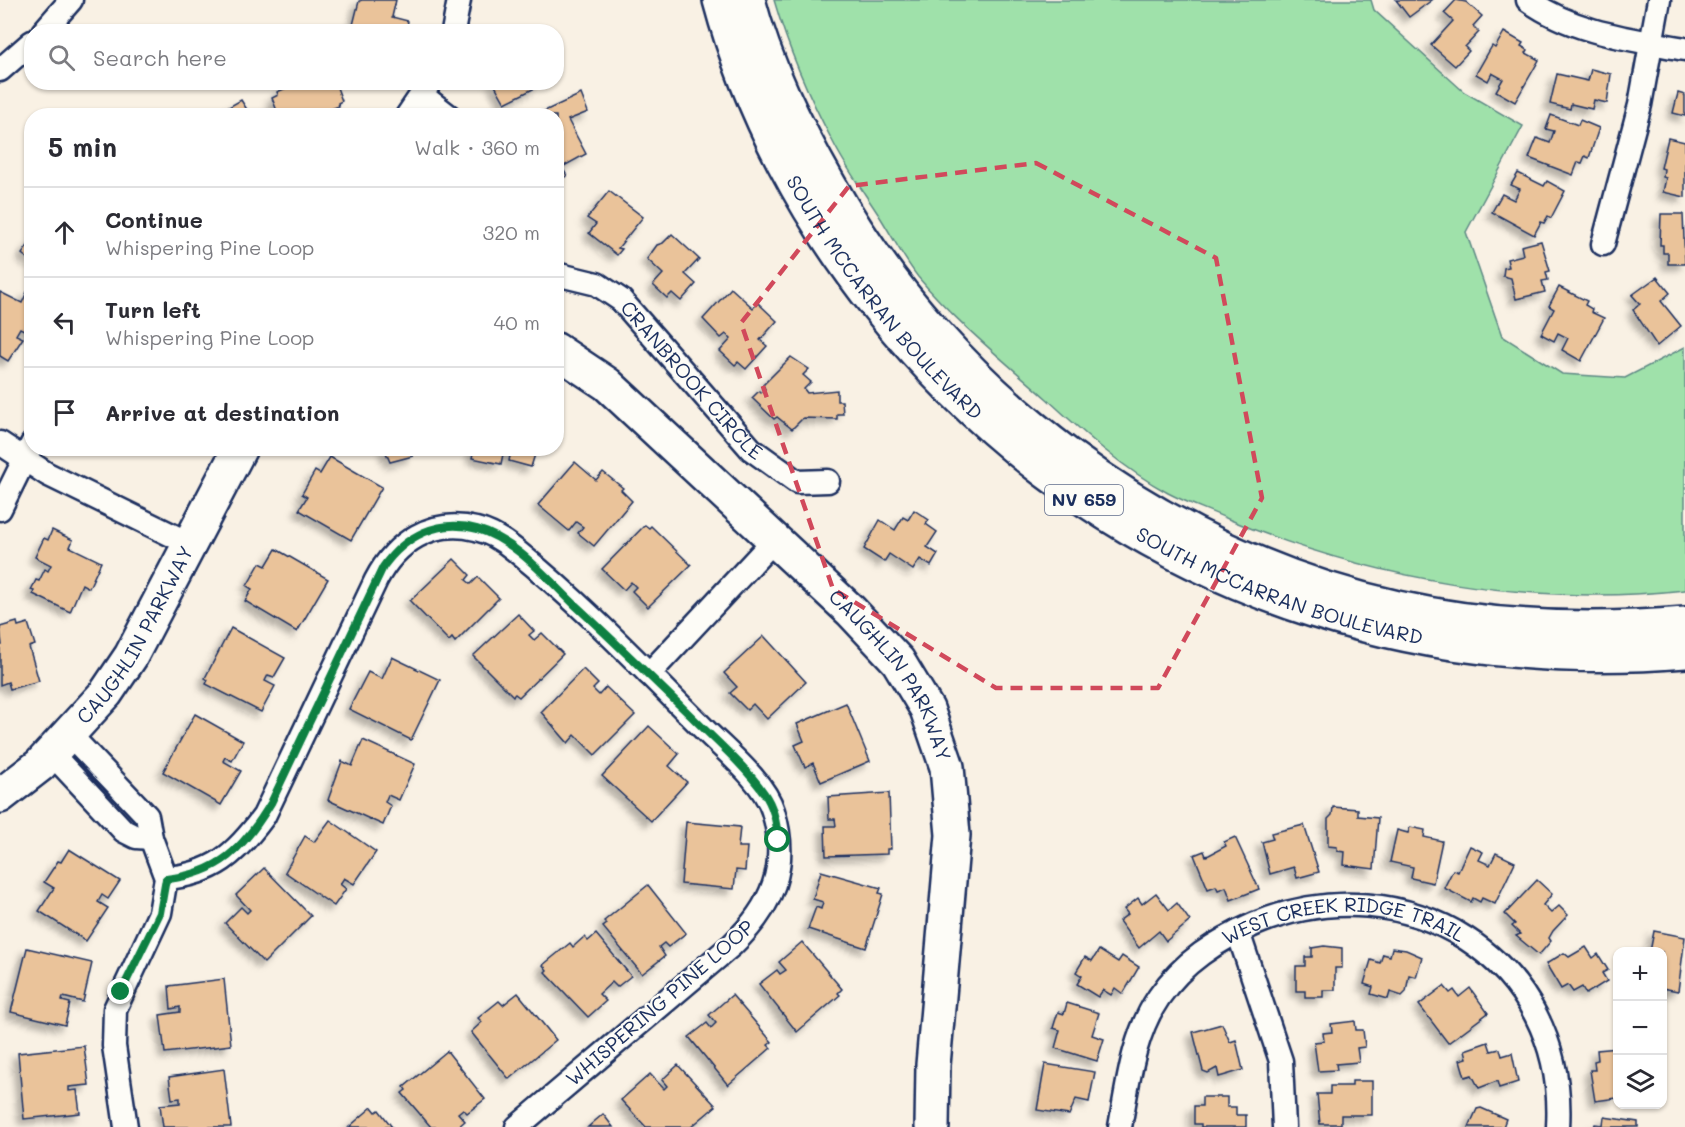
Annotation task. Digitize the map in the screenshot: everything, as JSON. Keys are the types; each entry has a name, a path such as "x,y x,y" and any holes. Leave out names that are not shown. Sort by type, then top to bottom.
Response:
{"main road":[{"name":"SOUTH MCCARRAN BOULEVARD","path":"720,0 752,93 778,148 807,206 853,275 944,384 1028,459 1076,495 1138,534 1201,567 1264,594 1336,618 1459,645 1539,654 1607,656 1685,651"},
{"name":"SOUTH MCCARRAN BOULEVARD","path":"748,0 776,80 807,147 843,210 883,272 931,331 994,394 1057,447 1121,491 1175,524 1242,556 1301,580 1399,608 1519,626 1630,628 1685,624"},
{"name":"CAUGHLIN PARKWAY","path":"564,355 608,384 851,611 898,661 927,709 947,767 953,835 933,1065 932,1127"},
{"name":"CAUGHLIN PARKWAY","path":"0,796 40,765 106,693 131,656 236,456"}],"street":[{"path":"50,24 71,0"},
{"path":"454,24 459,0"},
{"path":"1528,0 1567,22 1592,31 1685,49"},
{"path":"1603,244 1627,160 1659,0"},
{"path":"0,70 24,49"},
{"path":"413,108 425,90"},
{"path":"427,90 442,108"},
{"name":"CRANBROOK CIRCLE","path":"564,276 590,281 621,300 742,440 775,468 797,482 828,481"},
{"path":"0,443 24,451"},
{"path":"0,509 26,456"},
{"path":"35,456 190,544"},
{"name":"WHISPERING PINE LOOP","path":"166,879 194,875 216,866 257,825 271,803 383,567 395,550 417,534 446,526 467,527 501,540 543,575 649,674 743,768 769,800 776,822 778,840 777,866 772,892 757,921 732,945 517,1127"},
{"path":"649,674 775,539"},
{"path":"60,744 124,831 136,837 151,838 166,879 160,913 121,992 114,1017 114,1046 126,1127"},
{"name":"WEST CREEK RIDGE TRAIL","path":"1120,1127 1138,1042 1158,999 1189,963 1238,932 1295,911 1329,904 1362,904 1423,916 1454,930 1506,972 1538,1020 1552,1054 1557,1085 1558,1127"},
{"path":"1238,932 1278,1049 1284,1088 1284,1127"}],"highlighted area":[{"path":"1036,163 1216,258 1262,498 1158,688 996,688 833,589 741,323 849,186"}],"green space":[{"path":"774,0 1371,0 1374,10 1464,92 1523,126 1466,232 1502,336 1562,374 1625,378 1685,347 1685,590 1569,595 1510,591 1394,572 1338,558 1282,540 1183,500 1151,483 1104,450 1075,425 964,325 918,277 849,171 833,142 800,72"}],"building":[{"path":"396,0 392,17 408,21 407,24 353,24 359,1"},
{"path":"1396,0 1432,0 1409,17"},
{"path":"1456,0 1466,2 1482,16 1473,26 1479,32 1465,47 1469,51 1455,66 1431,45 1453,21 1444,13"},
{"path":"1504,32 1523,43 1521,46 1528,50 1526,53 1539,60 1515,102 1496,91 1503,79 1492,73 1488,81 1476,74 1492,46 1495,48"},
{"path":"1591,69 1611,74 1607,103 1594,100 1592,109 1571,104 1570,109 1550,104 1557,74 1588,81"},
{"path":"282,90 338,90 342,101 338,103 339,106 334,108 276,108 272,98 278,95 277,92"},
{"path":"498,90 531,90 505,103"},
{"path":"1678,93 1685,95 1685,116 1673,113"},
{"path":"581,94 588,112 568,120 586,154 564,166 564,108 551,108"},
{"path":"241,100 246,108 227,108"},
{"path":"1551,115 1578,125 1580,120 1599,128 1589,158 1585,156 1582,163 1578,162 1573,175 1529,158 1537,138 1550,143 1554,131 1546,129"},
{"path":"1668,138 1685,142 1685,197 1663,192 1666,178 1663,177 1664,169 1661,168"},
{"path":"1518,173 1544,186 1547,181 1565,191 1551,218 1548,216 1544,223 1541,222 1534,235 1492,212 1502,194 1514,200 1520,189 1511,185"},
{"path":"609,191 643,217 618,248 622,249 617,255 589,233 596,224 587,218"},
{"path":"1661,214 1683,214 1685,264 1668,264 1668,253 1663,253 1663,245 1660,245"},
{"path":"672,234 699,259 685,274 696,284 681,301 672,293 667,298 653,285 663,274 647,259 657,245 663,243"},
{"path":"1541,241 1550,271 1546,272 1548,280 1542,281 1545,292 1516,299 1511,278 1503,276 1504,268 1509,267 1507,259 1523,255 1521,246"},
{"path":"1657,277 1670,293 1661,301 1681,326 1657,346 1633,310 1640,304 1632,295"},
{"path":"1559,287 1587,301 1585,305 1592,309 1591,312 1604,318 1581,361 1562,350 1568,338 1558,333 1554,341 1541,334 1554,309 1549,306"},
{"path":"731,288 753,308 758,303 777,321 760,340 767,346 746,369 738,362 735,365 720,351 731,339 726,334 721,338 703,319"},
{"path":"0,292 22,303 24,299 24,330 20,328 16,335 23,338 8,361 0,356"},
{"path":"791,357 809,369 803,375 811,382 804,389 807,393 837,390 837,401 842,401 843,414 837,414 837,419 803,418 792,429 777,417 774,419 752,398 765,389 763,385"},
{"path":"387,456 413,456 390,462"},
{"path":"472,456 503,456 501,464 472,458"},
{"path":"510,456 534,456 531,467 509,461"},
{"path":"330,457 382,487 351,540 299,510 307,497 302,494 315,471 320,474"},
{"path":"575,462 596,480 603,472 623,488 621,490 632,501 594,546 578,533 583,527 576,522 569,531 538,505"},
{"path":"914,510 929,520 926,524 937,532 927,547 938,554 931,566 920,559 913,570 889,554 884,562 864,549 880,520 895,530 903,517 908,520"},
{"path":"645,525 649,528 651,526 691,565 648,607 632,591 636,587 631,582 624,590 602,569"},
{"path":"52,530 73,540 70,547 101,562 89,588 82,584 70,612 33,594 34,591 31,590 36,580 39,581 45,569 48,571 51,565 35,557 44,538 48,540"},
{"path":"276,549 328,579 297,632 245,601 252,589 247,586 260,563 266,566"},
{"path":"454,559 470,575 466,580 471,584 478,577 499,598 455,642 452,638 449,641 410,601"},
{"path":"518,614 534,631 529,635 534,640 542,633 563,654 519,697 515,694 513,696 473,656"},
{"path":"17,622 18,626 28,623 35,645 29,647 39,681 10,689 8,682 0,685 0,645 2,645 0,627"},
{"path":"231,628 285,658 274,677 268,675 265,681 275,686 261,712 206,684 208,680 205,678"},
{"path":"764,636 806,682 767,719 753,704 747,710 730,693 737,687 724,673"},
{"path":"392,657 440,680 411,740 349,709 368,672 382,679"},
{"path":"583,669 598,684 593,689 599,695 606,687 635,715 595,755 575,735 568,743 541,712"},
{"path":"846,703 870,761 821,782 813,763 805,767 795,745 804,741 797,724"},
{"path":"195,714 243,741 232,761 225,757 223,761 241,771 221,805 163,772"},
{"path":"649,726 679,754 669,766 687,782 651,821 602,776"},
{"path":"363,740 415,764 399,800 388,795 385,802 391,806 383,825 328,800 342,761 352,766"},
{"path":"889,793 891,849 887,849 887,854 826,856 825,826 836,826 835,819 829,819 828,797"},
{"path":"1333,807 1358,809 1358,816 1378,818 1374,869 1344,865 1345,852 1337,851 1337,847 1328,846 1328,819 1332,815"},
{"path":"330,820 376,852 354,884 344,878 340,884 346,889 334,906 285,872 305,836 314,842"},
{"path":"686,822 740,827 738,847 747,847 745,871 736,870 734,889 681,884"},
{"path":"1304,825 1319,872 1297,878 1294,867 1270,874 1262,842 1273,839 1271,833"},
{"path":"1410,827 1425,830 1424,837 1442,841 1433,883 1411,878 1413,867 1390,862 1397,830 1408,833"},
{"path":"1235,837 1259,889 1231,900 1226,887 1218,890 1216,886 1208,889 1194,855 1204,851 1206,856 1209,855 1226,846 1224,842"},
{"path":"1470,846 1483,852 1479,860 1490,865 1496,853 1515,862 1495,904 1482,898 1480,902 1473,898 1471,902 1444,888 1453,870 1458,872"},
{"path":"69,849 120,881 108,899 102,895 98,902 108,908 86,941 39,911 54,888 44,882"},
{"path":"264,868 311,916 264,963 225,923 241,907 247,913 250,910 236,895"},
{"path":"821,871 881,888 879,893 883,894 866,948 808,929 816,907 821,909 823,902 813,899"},
{"path":"1537,880 1552,894 1543,905 1551,913 1559,906 1568,915 1553,931 1549,938 1551,941 1539,955 1516,936 1520,934 1512,926 1515,924 1505,914"},
{"path":"648,885 686,933 668,947 664,943 659,947 665,956 642,974 603,927 607,924 604,921"},
{"path":"1156,893 1169,910 1177,903 1190,921 1166,941 1159,931 1139,948 1119,921 1128,914 1124,909 1138,898 1142,904"},
{"path":"1654,931 1685,937 1678,991 1667,989 1667,947 1651,947"},
{"path":"596,934 631,976 617,987 612,982 599,994 606,1001 588,1017 545,972 547,970 543,965 570,943 573,947 584,937 588,941"},
{"path":"802,942 842,989 838,993 840,995 797,1032 759,984 777,970 780,974 786,970 779,962"},
{"path":"1324,946 1342,948 1342,968 1335,968 1335,990 1323,990 1323,997 1305,997 1305,991 1296,991 1296,966 1305,966 1305,957 1312,957 1312,948"},
{"path":"1586,947 1593,958 1598,954 1608,970 1602,973 1607,981 1586,994 1582,987 1573,992 1568,985 1561,989 1546,964 1564,953 1569,957"},
{"path":"27,948 92,963 83,1002 63,997 62,1001 70,1003 65,1025 11,1012"},
{"path":"1392,948 1406,950 1422,957 1416,977 1409,975 1406,992 1402,996 1390,992 1388,999 1371,994 1373,987 1364,984 1371,960 1380,963 1383,954 1390,956"},
{"path":"1099,950 1118,962 1122,956 1139,967 1123,994 1115,988 1111,995 1103,990 1098,997 1077,984 1082,976 1076,972 1085,957 1092,961"},
{"path":"224,979 231,1045 165,1053 160,1015 180,1012 180,1007 171,1009 169,986"},
{"path":"1444,986 1450,993 1454,990 1459,997 1470,988 1488,1013 1448,1043 1419,1005"},
{"path":"518,993 556,1040 509,1079 471,1032 482,1022 478,1018 499,1001 503,1005"},
{"path":"732,995 772,1042 768,1045 771,1048 728,1085 689,1037 707,1023 711,1028 716,1023 709,1015"},
{"path":"1067,1003 1099,1013 1092,1035 1104,1039 1097,1061 1055,1048 1060,1030 1053,1028 1058,1012 1064,1014"},
{"path":"1355,1021 1356,1030 1363,1030 1365,1047 1357,1048 1359,1062 1336,1064 1337,1070 1318,1071 1314,1042 1324,1041 1323,1033 1332,1032 1331,1024"},
{"path":"1222,1024 1230,1042 1236,1040 1243,1070 1219,1077 1217,1068 1208,1073 1203,1071 1193,1032"},
{"path":"1488,1042 1491,1051 1500,1049 1502,1056 1512,1053 1518,1082 1499,1088 1497,1081 1479,1088 1472,1075 1465,1077 1460,1060 1467,1058 1465,1050"},
{"path":"84,1046 89,1085 69,1087 69,1091 77,1090 80,1113 24,1119 18,1053"},
{"path":"1613,1048 1613,1099 1595,1101 1590,1070 1595,1070 1594,1061 1598,1060 1597,1050"},
{"path":"447,1051 485,1099 467,1113 463,1109 458,1113 465,1121 458,1127 431,1127 402,1093 406,1090 404,1087"},
{"path":"1045,1064 1095,1072 1089,1102 1076,1099 1069,1115 1037,1110"},
{"path":"678,1065 716,1106 691,1127 646,1127 621,1100 650,1074 664,1089 667,1086 662,1080"},
{"path":"224,1069 231,1127 163,1127 160,1105 180,1103 180,1098 172,1099 169,1077"},
{"path":"1352,1081 1372,1081 1372,1115 1341,1115 1341,1124 1320,1124 1317,1094 1330,1094 1330,1086 1352,1086"},
{"path":"1202,1097 1227,1097 1227,1107 1236,1107 1236,1115 1246,1115 1246,1127 1201,1127 1201,1124 1194,1124 1194,1106 1202,1106"},
{"path":"372,1107 376,1112 379,1110 392,1127 349,1127"},
{"path":"1481,1108 1506,1119 1503,1127 1469,1127 1477,1109"},
{"path":"603,1114 613,1127 588,1127"},
{"path":"1604,1117 1638,1122 1638,1127 1594,1127 1595,1124 1603,1125"}],"route":[{"path":"121,992 160,913 166,890 166,879 194,875 216,866 240,844 264,816 383,567 395,550 406,541 430,529 446,526 479,529 515,550 543,575 649,674 756,782 772,807 778,840"}]}
